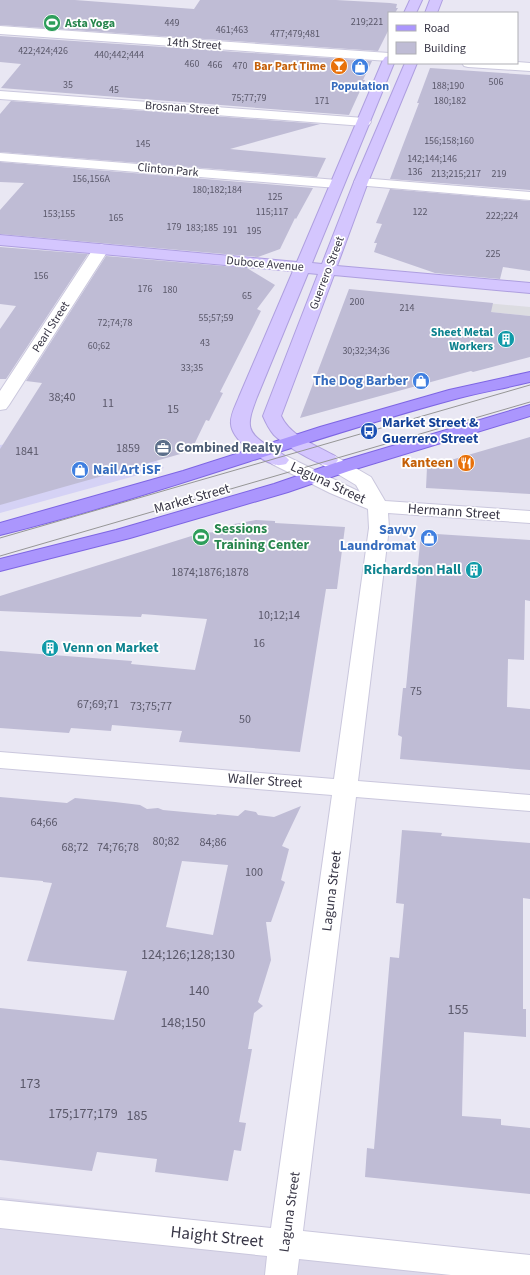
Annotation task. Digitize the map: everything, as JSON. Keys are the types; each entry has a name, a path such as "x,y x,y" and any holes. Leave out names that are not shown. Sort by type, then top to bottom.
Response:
{"main road":[{"path":"410,12 416,0"},
{"path":"431,12 436,0"},
{"name":"Guerrero Street","path":"289,464 243,434 240,425 241,420 248,397 301,267 364,122 388,62"},
{"name":"Guerrero Street","path":"335,464 295,441 280,430 274,423 272,416 361,182 410,64"},
{"name":"Duboce Avenue","path":"0,240 530,288"},
{"name":"Market Street","path":"289,464 295,441 455,394 530,378"},
{"name":"Market Street","path":"3,564 123,534 289,464 312,450 468,405 530,378"},
{"name":"Market Street","path":"0,529 190,475 289,464 335,464 383,455 530,410"}],"street":[{"name":"14th Street","path":"0,30 388,59"},
{"path":"484,64 530,67"},
{"name":"Brosnan Street","path":"0,95 364,122"},
{"name":"Clinton Park","path":"0,157 337,184"},
{"path":"361,182 530,196"},
{"name":"Pearl Street","path":"0,405 102,249"},
{"name":"Laguna Street","path":"289,464 337,489 378,506"},
{"name":"Laguna Street","path":"281,1275 379,528 378,506 364,481 335,464"},
{"name":"Hermann Street","path":"378,506 530,517"},
{"name":"Waller Street","path":"0,760 530,802"},
{"name":"Haight Street","path":"0,1214 530,1268"}],"shaded area":[{"path":"431,298 530,307 530,316 461,309"},
{"path":"122,428 164,468 0,513 0,445"},
{"path":"0,1197 530,1258 530,1275 0,1275"}],"building":[{"path":"0,0 75,0 194,9 200,0 336,0 390,3 397,4 396,8 398,8 396,12 388,12 388,31 378,51 0,25"},
{"path":"0,36 372,61 349,115 1,88 21,64 0,62"},
{"path":"430,68 530,75 530,190 390,179 419,103 417,103"},
{"path":"11,101 320,124 230,149 326,158 317,177 0,152 0,114"},
{"path":"0,162 313,188 296,219 295,218 280,249 258,257 0,234 0,210 24,183 0,182"},
{"path":"390,189 530,201 530,271 503,267 500,279 435,273 374,252 377,243 374,243 382,224 376,223"},
{"path":"0,247 88,254 6,379 0,379 0,329 16,306 0,304"},
{"path":"106,256 247,268 275,285 257,309 261,311 220,392 223,393 209,421 206,420 191,451 0,505 0,449 42,383 26,381"},
{"path":"349,289 493,303 491,312 530,316 530,357 473,372 471,371 300,418"},
{"path":"530,437 530,494 426,488 427,467"},
{"path":"256,520 275,521 275,523 345,527 337,589 326,589 300,752 179,742 182,731 112,725 111,731 71,728 69,733 0,728 0,651 132,661 131,664 195,670 207,619 142,614 141,617 0,611 0,596 201,533 218,532 223,526"},
{"path":"421,533 530,540 530,601 525,600 524,660 508,659 507,707 530,709 530,770 400,759 402,737 398,735 403,688 406,688"},
{"path":"0,797 67,803 75,798 140,805 147,809 158,808 163,810 238,816 245,810 256,812 258,815 274,817 301,806 282,846 289,849 281,880 285,882 271,922 266,922 271,960 258,1002 263,1006 254,1013 248,1049 252,1049 239,1122 246,1123 241,1151 234,1150 228,1181 155,1172 157,1159 97,1152 92,1171 0,1160 0,1008 114,1020 127,971 27,961 52,883 0,877","holes":["182,861 228,865 213,935 166,927"]},
{"path":"402,830 442,833 441,836 530,843 530,899 523,898 523,1009 526,1009 526,1037 464,1032 462,1116 501,1119 501,1125 530,1128 530,1194 365,1177 367,1148 374,1149 390,957 399,958 404,904 396,903"}],"tram line":[{"path":"0,538 530,385"},
{"path":"0,556 530,402"}],"place":[{"name":"Asta Yoga","path":"52,23"},
{"name":"Bar Part Time","path":"339,66"},
{"name":"Population","path":"360,67"},
{"name":"Sheet Metal Workers","path":"506,339"},
{"name":"The Dog Barber","path":"421,381"},
{"name":"Market Street & Guerrero Street","path":"369,431"},
{"name":"Combined Realty","path":"163,448"},
{"name":"Kanteen","path":"466,463"},
{"name":"Nail Art iSF","path":"80,470"},
{"name":"Sessions Training Center","path":"201,537"},
{"name":"Savvy Laundromat","path":"429,538"},
{"name":"Richardson Hall","path":"474,570"},
{"name":"Venn on Market","path":"50,648"}]}
